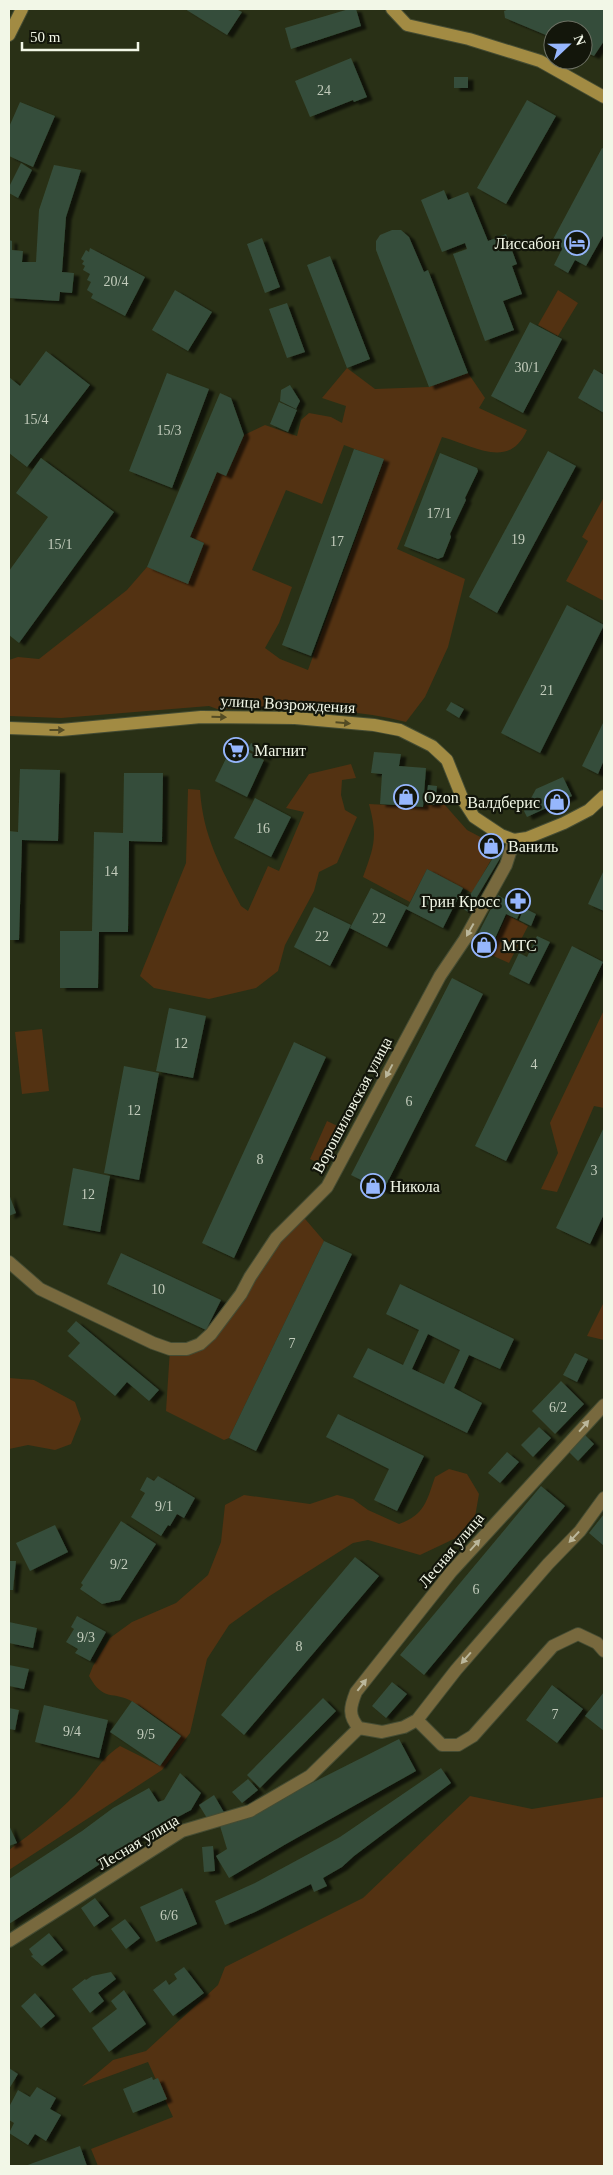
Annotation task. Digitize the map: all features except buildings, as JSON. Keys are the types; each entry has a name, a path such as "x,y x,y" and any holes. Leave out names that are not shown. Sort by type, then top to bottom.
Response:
{"street":[{"path":"9,35 22,9"},
{"path":"392,9 406,25 469,39 540,61 604,97"},
{"name":"улица Возрождения","path":"9,728 61,730 201,717 295,718 400,730 432,746 447,760 463,800 474,817 501,835 514,840"},
{"path":"514,840 527,838 564,823 589,810 604,796"},
{"name":"Ворошиловская улица","path":"9,1262 40,1289 153,1344 170,1349 187,1349 200,1344 212,1334 241,1294 276,1238 327,1187 440,976 465,939 506,865 514,840"},
{"name":"Лесная улица","path":"9,1941 182,1831 250,1811 310,1776 359,1728 351,1718 350,1711 356,1692 451,1572 604,1405"},
{"path":"359,1728 382,1732 404,1727 417,1720 456,1670 548,1564 580,1531 604,1498"},
{"path":"417,1720 442,1745 458,1744 474,1736 553,1646 578,1634 597,1643 604,1651"}],"shaded area":[{"path":"558,290 578,303 558,336 538,325"},
{"path":"347,368 375,389 429,387 468,373 485,398 479,408 527,430 519,442 510,450 500,452 489,452 442,437 397,549 465,579 448,647 425,697 406,722 360,713 336,711 217,709 209,706 61,718 9,716 9,660 18,657 39,659 127,590 147,567 188,583 204,543 190,537 217,472 226,476 244,435 265,425 297,436 301,420 309,413 331,417 342,423 346,406 322,398","holes":["344,445 384,460 308,670 280,659 265,648 279,623 292,587 252,570 286,490 322,504"]},
{"path":"604,497 604,601 566,581 588,541 582,537"},
{"path":"351,764 356,778 342,780 341,795 345,810 357,817 337,863 319,872 314,891 285,945 278,971 256,988 209,999 154,988 140,976 186,863 188,789 200,790 205,822 214,850 241,906 248,911 268,866 279,871 304,812 286,808 309,774"},
{"path":"369,804 423,807 426,804 444,804 467,830 486,840 483,846 495,853 472,893 427,869 410,902 363,877 370,857 374,834"},
{"path":"507,915 528,926 509,963 489,954"},
{"path":"604,1010 604,1108 594,1106 557,1192 541,1189 558,1153 550,1123"},
{"path":"42,1029 49,1091 22,1094 15,1032"},
{"path":"327,1121 344,1129 327,1167 310,1159"},
{"path":"300,1213 324,1241 229,1438 224,1440 166,1411 170,1349 200,1344"},
{"path":"604,1302 604,1340 587,1336"},
{"path":"9,1378 34,1380 75,1402 81,1419 71,1444 55,1450 28,1445 9,1449"},
{"path":"449,1469 467,1474 479,1494 475,1517 456,1538 420,1555 368,1540 353,1543 268,1597 229,1625 207,1659 190,1733 162,1770 9,1870 9,1850 43,1824 81,1789 113,1751 120,1746 160,1766 181,1736 133,1702 99,1690 89,1676 110,1638 132,1622 176,1603 208,1575 221,1542 225,1505 244,1495 310,1504 337,1495 353,1499 368,1510 399,1524 420,1511 427,1500 435,1477"},
{"path":"470,1796 532,1809 604,1797 604,2166 98,2166 91,2149 173,2117 148,2062 82,2086 113,2060 146,2051 218,1985 225,1967 363,1898"}],"place":[{"name":"Лиссабон","path":"577,243"},
{"name":"Магнит","path":"236,750"},
{"name":"Ozon","path":"406,797"},
{"name":"Валдберис","path":"557,802"},
{"name":"Ваниль","path":"491,846"},
{"name":"Грин Кросс","path":"518,901"},
{"name":"МТС","path":"484,945"},
{"name":"Никола","path":"373,1186"}]}
